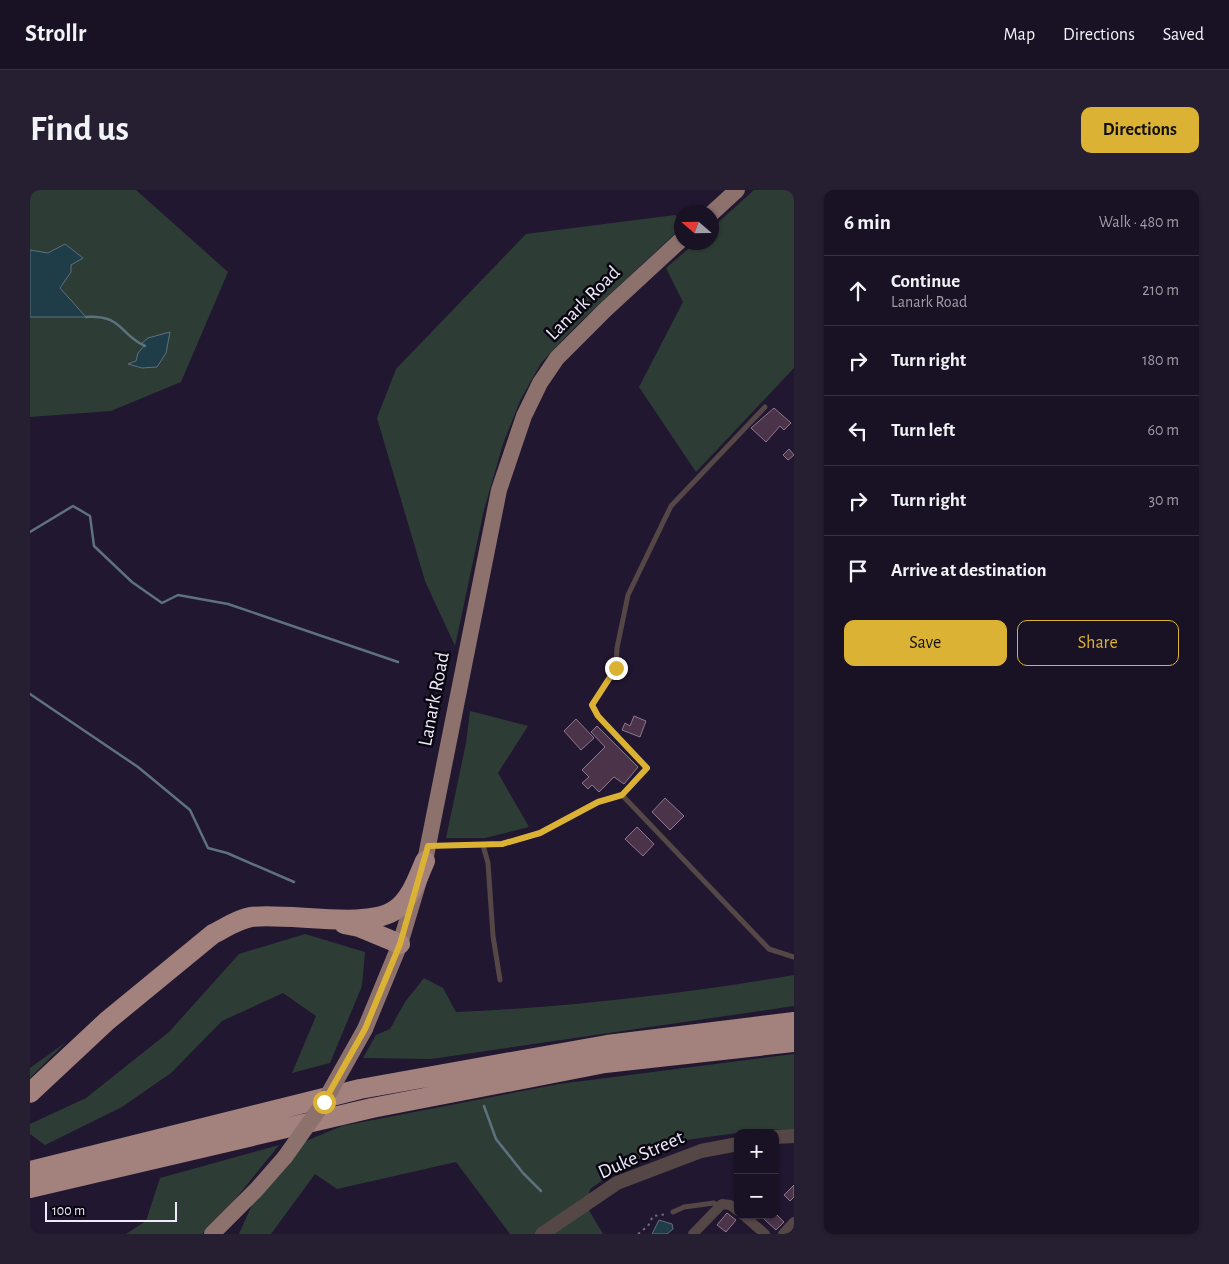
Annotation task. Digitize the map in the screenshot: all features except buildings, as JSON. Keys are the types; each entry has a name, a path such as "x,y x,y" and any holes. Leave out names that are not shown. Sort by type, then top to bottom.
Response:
{"highway":[{"path":"30,1093 108,1021 213,934 250,917 279,916 323,919 384,916 396,910 413,887 426,853"},
{"path":"323,919 359,927 400,944"},
{"path":"30,1172 360,1088 607,1045 794,1022"},
{"path":"30,1188 372,1108 605,1063 794,1042"}],"main road":[{"path":"719,207 737,190"},
{"name":"Lanark Road","path":"212,1234 256,1190 285,1157 324,1102 365,1029 400,944 426,853 499,490 524,416 540,383 557,358 605,310 674,246"},
{"name":"Lanark Road","path":"228,1234 256,1190"}],"street":[{"path":"779,1137 794,1136"},
{"name":"Duke Street","path":"542,1234 617,1183 700,1150 734,1145"},
{"path":"693,1234 718,1206 726,1203 734,1208"},
{"path":"748,1219 765,1234"},
{"path":"783,1234 794,1222"}],"lane":[{"path":"426,853 502,844 540,833 598,802 622,795 647,768 598,716 592,705 616,668 617,648 628,595 671,506 765,407"},
{"path":"622,795 770,949 794,957"},
{"path":"483,845 488,863 492,936 500,980"},
{"path":"672,1212 714,1203 718,1206"}],"path":[{"path":"638,1234 648,1226 653,1216 672,1212"}],"green space":[{"path":"30,190 136,190 228,272 181,382 111,411 30,417"},
{"path":"754,190 794,190 794,368 696,472 639,387 683,302 666,268 687,250 719,250 719,222"},
{"path":"674,215 674,235 576,326 541,363 520,401 503,444 484,510 455,646 425,581 377,418 396,369 526,234"},
{"path":"470,711 528,726 498,773 529,827 485,838 446,838 466,743"},
{"path":"305,934 365,952 362,986 330,1063 292,1073 316,1016 283,993 222,1021 171,1073 122,1107 45,1145 30,1134 30,1124 86,1098 169,1032 239,954"},
{"path":"794,975 794,1006 431,1059 363,1058 376,1035 390,1029 405,1002 424,978 443,988 456,1012 541,1007 625,999"},
{"path":"66,1042 30,1078 30,1068"},
{"path":"794,1054 794,1130 734,1129 734,1133 686,1140 626,1164 590,1189 587,1207 603,1234 510,1234 456,1162 337,1189 315,1174 271,1234 239,1234 252,1205 301,1143 342,1126 559,1084"},
{"path":"279,1145 229,1207 202,1234 126,1234 146,1221 160,1178"}],"water":[{"path":"65,244 83,258 71,265 71,272 60,288 86,317 30,317 30,250 48,253"},
{"path":"170,332 166,353 157,367 142,368 128,364 136,361 138,353 144,346 142,343 148,338"},
{"path":"659,1220 672,1224 673,1229 667,1234 652,1234"}],"waterway":[{"path":"86,317 98,317 114,322 145,346"},
{"path":"30,532 73,506 90,516 94,546 132,582 162,603 178,595 228,604 398,662"},
{"path":"30,694 138,767 190,810 208,848 227,853 294,882"},
{"path":"484,1106 496,1139 523,1173 541,1191"}],"route":[{"path":"324,1102 365,1029 400,944 428,846 502,844 540,833 598,802 622,795 647,768 598,716 592,705 616,668"}]}
